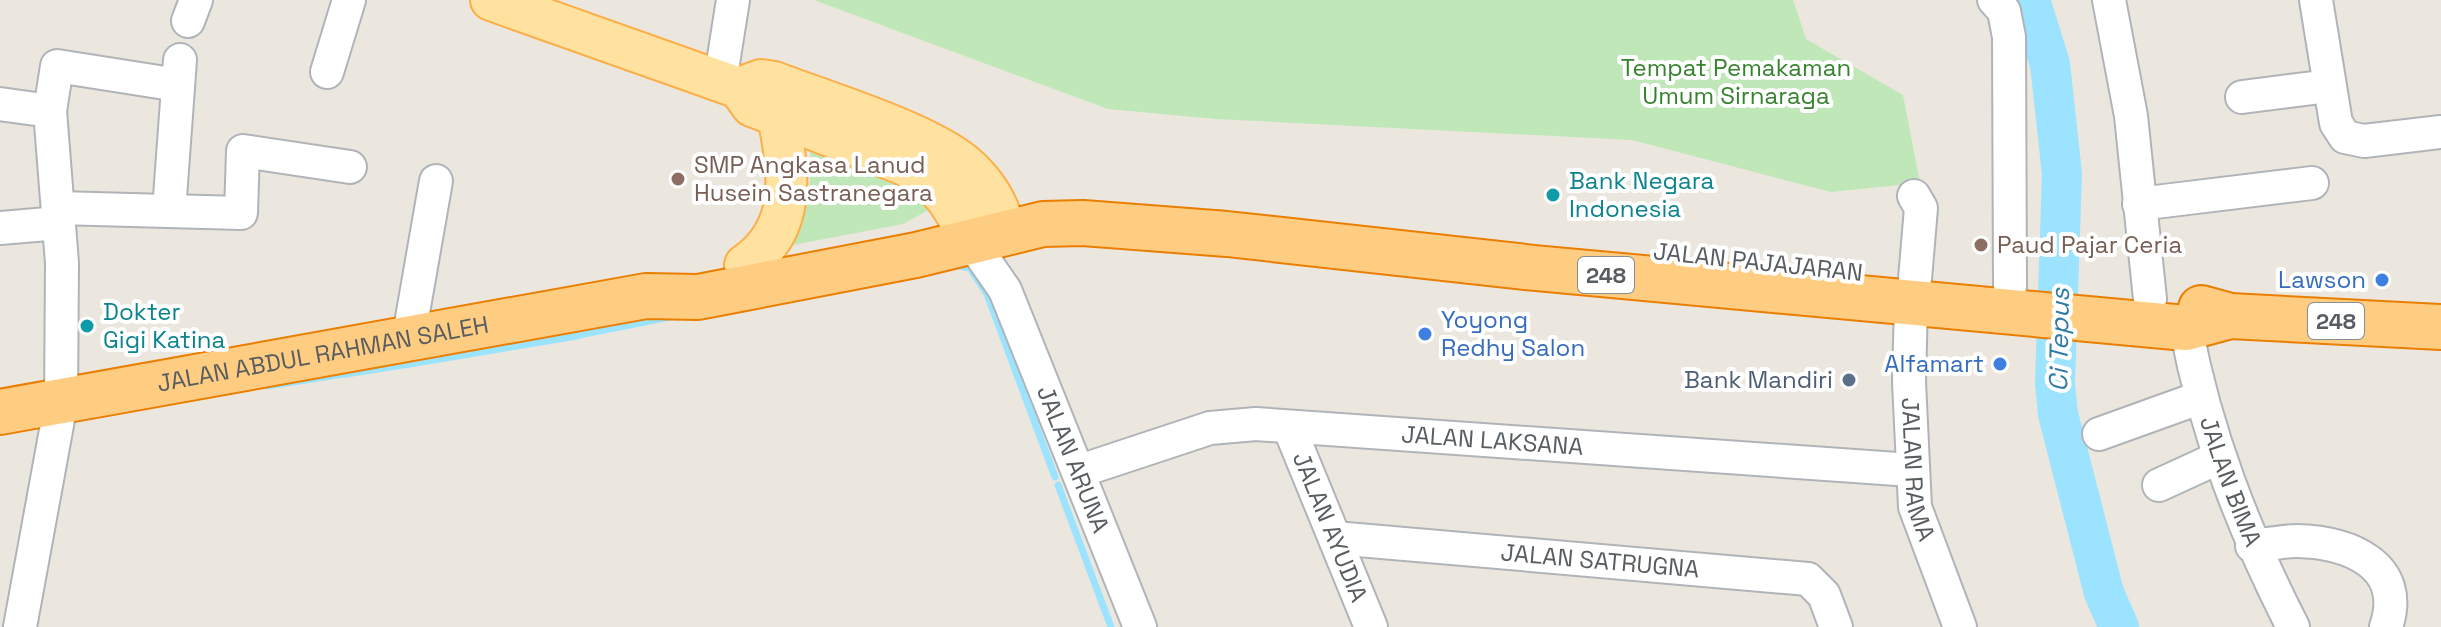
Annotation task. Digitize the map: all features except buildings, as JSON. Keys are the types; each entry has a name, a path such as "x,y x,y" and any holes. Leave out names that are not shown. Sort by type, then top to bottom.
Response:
{"highway":[{"name":"JALAN PAJAJARAN","path":"985,227 1086,197 1326,214 1913,292 2058,303 2186,328 2230,316"},
{"name":"JALAN ABDUL RAHMAN SALEH","path":"646,296 692,276 745,265 898,234 985,227"},
{"name":"JALAN ABDUL RAHMAN SALEH","path":"0,412 646,296 698,297 876,264 985,227"},
{"name":"JALAN PAJAJARAN","path":"1913,292 2010,287 2058,303 2150,299 2183,303 2230,316 2441,327"}],"main road":[{"path":"491,0 730,85 752,106 924,175 985,227"},
{"path":"730,85 761,80 774,82 934,145 966,166 985,227"},
{"path":"745,265 774,239 781,220 786,195 786,157 778,116"}],"street":[{"path":"327,72 349,0"},
{"path":"730,85 733,0"},
{"path":"1994,0 2004,11 2009,37 2010,287"},
{"path":"2109,0 2131,116 2150,299"},
{"path":"2316,0 2339,130 2353,140 2441,132"},
{"path":"20,627 61,403 58,215 50,111 57,66 179,73 169,211"},
{"path":"2242,97 2329,86"},
{"path":"0,104 50,111"},
{"path":"0,228 58,215 169,211 241,213 243,151 350,167"},
{"path":"408,341 436,181"},
{"path":"2139,204 2312,183"},
{"name":"JALAN RAMA","path":"1914,196 1921,208 1913,292 1911,470 1915,507 1960,627"},
{"name":"JALAN ARUNA","path":"985,227 1005,290 1140,627"},
{"name":"JALAN BIMA","path":"2186,328 2199,398 2220,457 2252,546 2293,627"},
{"path":"2099,434 2199,398"},
{"name":"JALAN LAKSANA","path":"1080,471 1210,428 1256,424 1911,470"},
{"name":"JALAN AYUDIA","path":"1289,427 1371,627"},
{"path":"2159,485 2220,457"},
{"name":"JALAN SATRUGNA","path":"1335,538 1808,579 1824,595 1836,627"},
{"path":"2252,546 2296,541 2359,554 2378,567 2390,585 2393,606 2386,627"}],"green space":[{"name":"Tempat Pemakaman Umum Sirnaraga","path":"814,0 1793,0 1806,39 1903,95 1920,183 1831,192 1632,140 1216,119 1108,109"},
{"path":"808,136 922,180 934,207 903,224 793,245 808,191 811,164"}],"waterway":[{"name":"Ci Tepus","path":"2030,0 2050,64 2062,174 2055,383 2058,414 2104,593 2119,627"},
{"path":"953,265 970,268 987,294 1055,477"},
{"path":"579,335 675,316"},
{"path":"410,364 577,336"},
{"path":"346,374 409,364"},
{"path":"267,386 344,374"},
{"path":"1058,485 1111,627"}],"place":[{"name":"SMP Angkasa Lanud Husein Sastranegara","path":"678,179"},
{"name":"Bank Negara Indonesia","path":"1553,195"},
{"name":"Paud Pajar Ceria","path":"1981,245"},
{"name":"Lawson","path":"2382,280"},
{"name":"Dokter Gigi Katina","path":"87,326"},
{"name":"Yoyong Redhy Salon","path":"1425,334"},
{"name":"Alfamart","path":"2000,364"},
{"name":"Bank Mandiri","path":"1849,380"}]}
